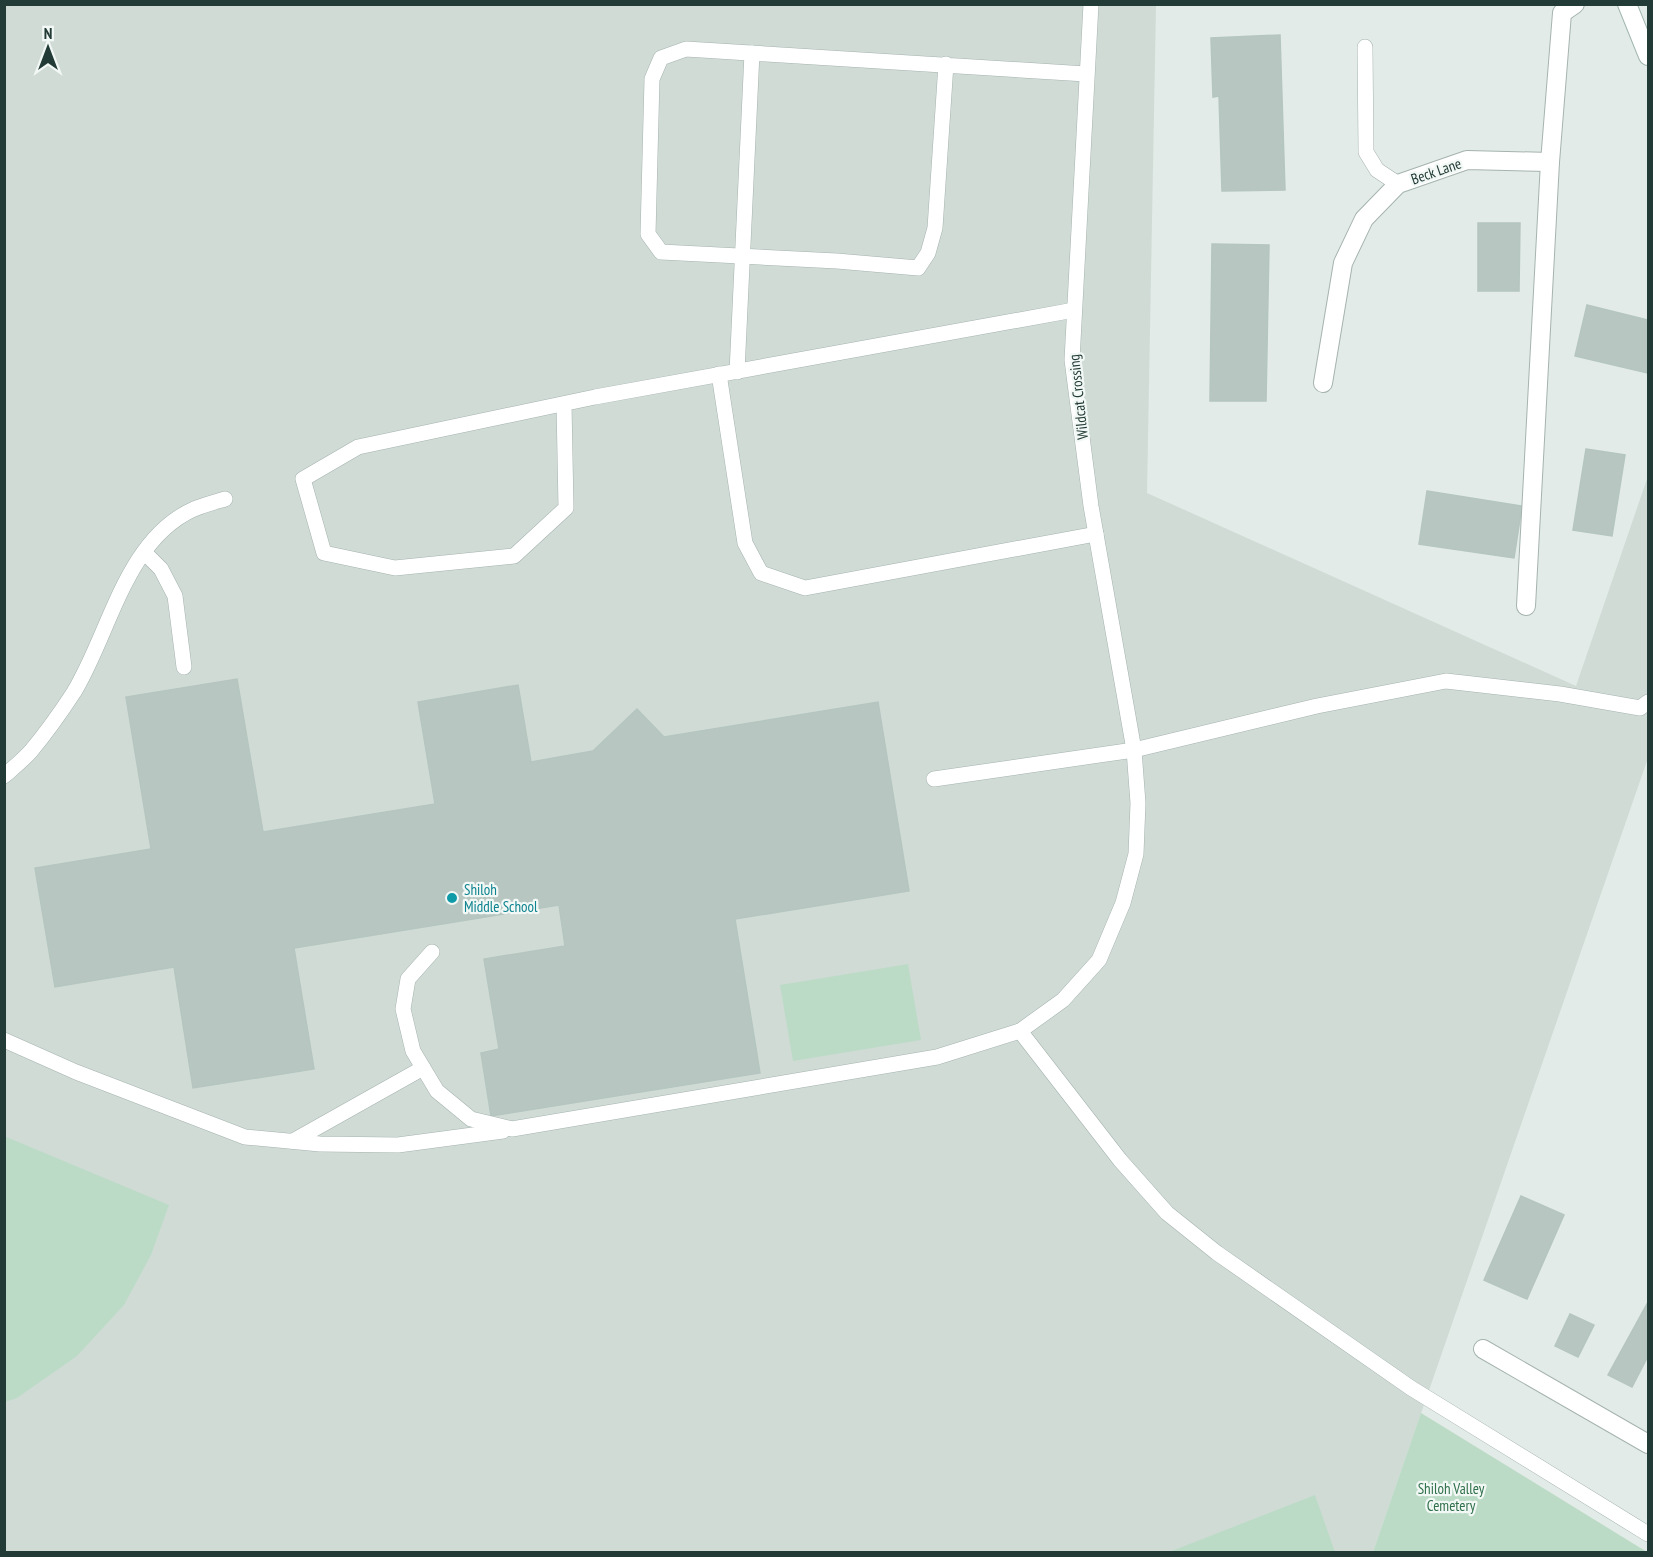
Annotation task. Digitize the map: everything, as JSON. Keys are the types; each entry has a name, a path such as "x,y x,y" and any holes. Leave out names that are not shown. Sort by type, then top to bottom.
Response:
{"street":[{"path":"1526,606 1550,162 1562,13 1575,4"},
{"path":"1627,4 1648,56"},
{"name":"Beck Lane","path":"1323,383 1343,263 1364,219 1398,184 1467,160 1550,162"},
{"path":"1483,1349 1648,1444"}],"lane":[{"name":"Wildcat Crossing","path":"4,1040 76,1072 245,1137 320,1144 398,1145 512,1130 937,1057 1020,1031 1063,1000 1099,960 1124,903 1136,854 1138,802 1134,750 1096,534 1072,360 1090,4"},
{"path":"1365,47 1366,152 1377,170 1398,184"},
{"path":"946,64 935,228 928,253 918,268 837,261 661,252 648,234 652,79 661,58 686,48 946,64 1086,74"},
{"path":"737,372 752,52"},
{"path":"564,404 566,508 514,556 395,568 324,553 303,479 358,447 564,404 719,374 1074,309"},
{"path":"719,374 745,543 761,573 805,588 1096,534"},
{"path":"4,776 31,751 74,691 104,631 122,588 144,552 166,527 194,509 225,499"},
{"path":"144,552 161,569 175,596 184,667"},
{"path":"934,779 1134,750 1317,706 1446,681 1560,694 1640,708 1648,702"},
{"path":"432,952 408,979 403,1009 413,1051 437,1091 471,1119 512,1130"},
{"path":"1020,1031 1120,1160 1167,1213 1217,1253 1410,1388 1648,1534"},
{"path":"293,1142 423,1068"}],"shaded area":[{"path":"5,5 1156,5 1147,493 1576,686 1648,476 1648,758 1373,1552 5,1552"}],"green space":[{"path":"908,964 921,1040 793,1061 780,985"},
{"path":"4,1136 169,1205 151,1255 124,1305 77,1356 17,1398 5,1402"},
{"name":"Shiloh Valley Cemetery","path":"1421,1413 1647,1552 1373,1552"},
{"path":"1315,1495 1335,1552 1169,1552"}],"building":[{"path":"1280,35 1285,190 1222,191 1219,96 1213,97 1211,38"},
{"path":"1478,223 1520,223 1519,291 1478,291"},
{"path":"1212,244 1269,245 1266,401 1210,401"},
{"path":"1587,305 1648,320 1648,373 1575,356"},
{"path":"1586,449 1625,455 1612,536 1573,530"},
{"path":"1427,491 1522,506 1514,558 1419,544"},
{"name":"Shiloh Middle School","path":"237,679 263,832 435,804 418,702 518,685 531,762 593,751 637,709 664,737 878,702 909,891 735,919 760,1073 491,1116 481,1053 499,1049 484,959 565,946 559,905 294,948 314,1069 193,1088 174,967 55,987 35,868 151,849 126,697"},
{"path":"1521,1196 1564,1215 1527,1299 1484,1280"},
{"path":"1648,1302 1648,1356 1632,1387 1608,1375"},
{"path":"1570,1314 1594,1325 1578,1357 1555,1346"}],"place":[{"name":"Shiloh Middle School","path":"452,898"}]}
